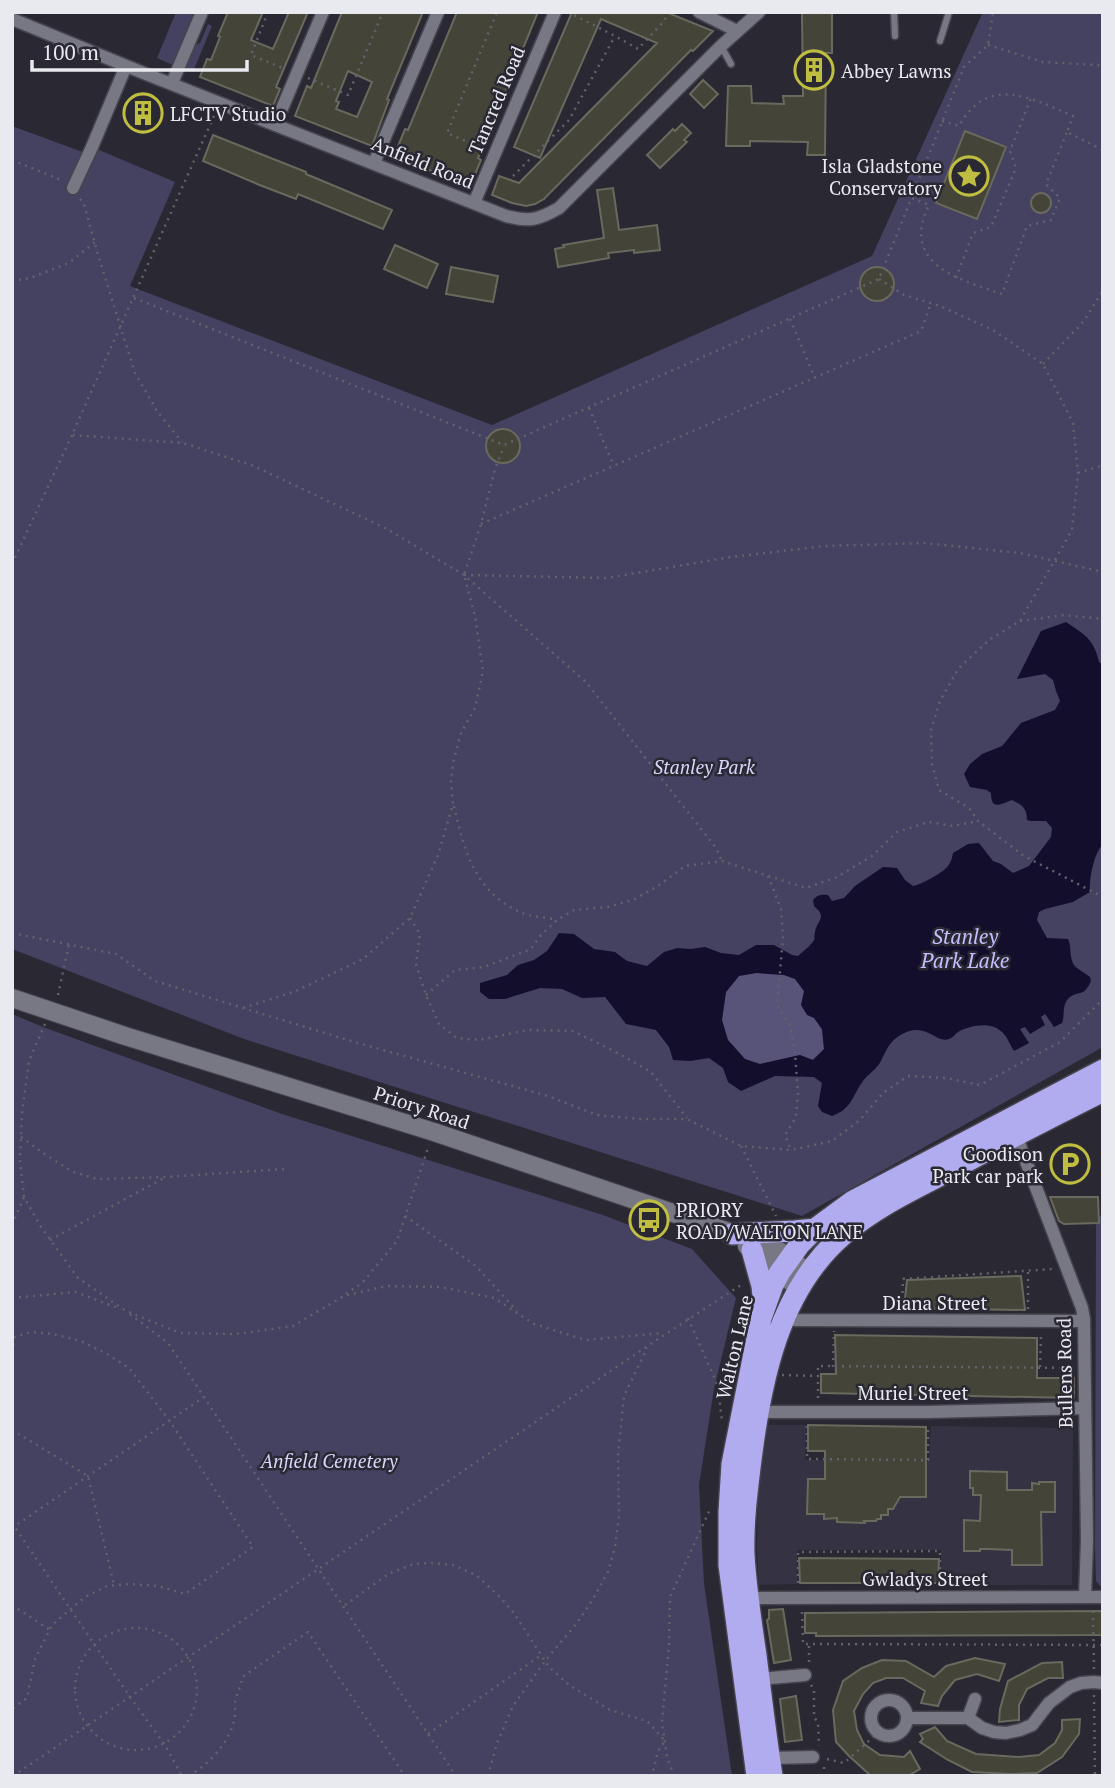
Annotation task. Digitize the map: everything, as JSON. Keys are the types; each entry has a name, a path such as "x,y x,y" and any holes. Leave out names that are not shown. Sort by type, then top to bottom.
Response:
{"highway":[{"name":"Walton Lane","path":"757,1776 729,1565 729,1512 732,1464 750,1410 766,1375 777,1334 804,1281 834,1244 865,1219 1103,1070"},
{"name":"Walton Lane","path":"771,1767 748,1598 744,1511 750,1410 764,1309 773,1285 785,1265 815,1228 853,1202 1013,1127 1103,1091"},
{"path":"764,1309 762,1286 741,1240 815,1228"}],"street":[{"path":"172,83 202,12"},
{"path":"275,125 323,12"},
{"path":"374,163 438,12"},
{"name":"Tancred Road","path":"474,203 555,12"},
{"path":"699,12 737,31"},
{"name":"Anfield Road","path":"12,19 125,66 521,220 540,219 559,208 721,46 759,12"},
{"path":"73,188 125,66"},
{"name":"Priory Road","path":"12,998 434,1132 741,1240 785,1265 804,1281"},
{"name":"Bullens Road","path":"1013,1127 1084,1319 1087,1540 1093,1597"},
{"name":"Diana Street","path":"785,1318 1035,1322 1084,1319"},
{"name":"Muriel Street","path":"750,1410 928,1412 1085,1408"},
{"name":"Gwladys Street","path":"748,1598 1093,1597"},
{"path":"759,1679 807,1676"},
{"path":"907,1718 968,1718 982,1728 1006,1733 1031,1725 1049,1703 1070,1687 1080,1683 1098,1683"},
{"path":"968,1718 975,1699"},
{"path":"890,1700 899,1703 906,1710 907,1718 904,1728 897,1734 887,1736 878,1733 871,1716 874,1707 881,1701 890,1700"},
{"path":"771,1767 813,1757"}],"lane":[{"path":"894,12 895,36"},
{"path":"940,41 949,12"},
{"path":"721,46 731,64"}],"path":[{"path":"268,12 251,55 348,94 383,12"},
{"path":"495,153 447,133 497,12"},
{"path":"568,12 638,50 664,22 669,12"},
{"path":"134,298 504,445 879,279 964,67 988,45 993,12"},
{"path":"513,176 569,120 615,36"},
{"path":"988,45 1043,62 1103,67"},
{"path":"912,198 929,205 922,219 920,239 929,259 956,278 1002,294 1027,226 1051,220 1056,209 1060,198 1046,184 1073,116 1031,98 1009,93 983,100 965,114 959,126 942,121"},
{"path":"956,278 973,233 991,227 1016,168 1010,151 1031,98"},
{"path":"12,564 134,298 219,102"},
{"path":"1067,132 1103,150"},
{"path":"12,160 59,179 73,188 84,204 135,373 157,411 183,443"},
{"path":"12,281 30,278 69,263 94,242"},
{"path":"879,279 904,295 931,303 993,330 1043,364 1073,423 1077,473 1072,530 1020,621"},
{"path":"1043,364 1084,321 1103,290"},
{"path":"481,524 921,331 931,303"},
{"path":"790,319 815,377"},
{"path":"589,408 614,466"},
{"path":"72,435 183,443 254,466 387,528 464,575 586,682 716,848 722,861"},
{"path":"504,445 464,575 475,615 483,671 475,708 461,733 453,763 453,804 462,843 476,875 500,899 521,912 556,920"},
{"path":"1077,473 1101,466 1103,468"},
{"path":"464,575 607,578 731,557 825,546 924,542 1020,553 1103,572"},
{"path":"1103,619 1064,615 1020,621 989,640 958,669 940,701 932,730 932,764 939,790 969,808 978,821 1028,859 1103,897"},
{"path":"243,1008 296,991 363,958 410,918 438,855 453,804"},
{"path":"426,995 455,970 484,967 531,949 556,920 574,910 607,907 633,900 685,866 722,861 806,888 837,877 872,856 897,832 929,822 953,826 978,821"},
{"path":"768,876 781,909 782,942 777,1005 790,1025 795,1053 798,1093 796,1117 785,1135 791,1150"},
{"path":"410,918 420,934 416,964 426,995 439,1024 457,1038 479,1040 528,1030 573,1031 612,1049 651,1072 687,1119 741,1146 791,1150 832,1141 860,1120 883,1093 908,1076 946,1078 981,1085 1060,1042 1103,999"},
{"path":"12,933 116,954 155,981 351,1041 548,1096 597,1115 687,1119"},
{"path":"69,944 59,994 29,1061 22,1113 20,1161 24,1197 50,1240 78,1278 168,1343 456,1776"},
{"path":"12,1298 75,1292 180,1333 236,1334 293,1326 344,1296 369,1275 397,1241 434,1132"},
{"path":"21,1137 73,1172 97,1179 284,1170"},
{"path":"50,1240 166,1177"},
{"path":"12,1225 24,1197"},
{"path":"405,1216 476,1266 521,1315"},
{"path":"902,1321 903,1279 1067,1268"},
{"path":"1028,1270 1041,1368"},
{"path":"13,1776 688,1318 752,1278"},
{"path":"344,1296 386,1286 441,1287 494,1298 534,1324 586,1340 667,1333"},
{"path":"688,1318 718,1386 722,1425"},
{"path":"834,1320 834,1367"},
{"path":"12,1352 15,1337 31,1332 53,1334 81,1341 128,1368 169,1420 253,1547 185,1594 158,1586 130,1584 107,1586 85,1598 52,1625 35,1659 27,1698 12,1709"},
{"path":"488,1776 497,1743 513,1706 545,1661 577,1623 608,1572 615,1547 618,1516 618,1455 624,1396 649,1345"},
{"path":"928,1412 928,1460 807,1459 818,1366 1085,1368"},
{"path":"766,1375 818,1376"},
{"path":"182,1776 165,1745 13,1526 204,1397"},
{"path":"12,1430 88,1476 114,1585"},
{"path":"674,1776 667,1757 662,1721 670,1597 710,1509 712,1499"},
{"path":"941,1597 940,1551 798,1552 803,1644 1103,1645"},
{"path":"344,1606 390,1573 402,1568 414,1564 453,1565 476,1575 500,1597 549,1667 569,1685 611,1710 647,1721 665,1741"},
{"path":"1093,1597 1098,1683 1095,1776"},
{"path":"12,1605 50,1630"},
{"path":"129,1627 155,1630 174,1640 192,1661 198,1688 195,1707 186,1725 165,1745 143,1750 119,1748 103,1741 87,1726 79,1713 74,1694 76,1673 83,1656 94,1644 108,1634 129,1627"},
{"path":"188,1776 202,1768 230,1734 242,1676 308,1632 405,1776"},
{"path":"809,1644 807,1676 814,1689 814,1717 818,1723 819,1757 813,1757"},
{"path":"428,1734 541,1655"},
{"path":"824,1776 824,1758 844,1763 878,1733"},
{"path":"652,1776 658,1751 665,1741"}],"shaded area":[{"path":"756,973 784,975 795,979 804,991 814,1018 822,1030 824,1049 812,1060 800,1055 760,1064 745,1059 727,1040 722,1020 726,992 739,976"},
{"path":"768,1425 806,1425 805,1460 929,1462 931,1426 1073,1428 1072,1585 941,1585 941,1550 797,1550 797,1584 759,1585 758,1496"}],"green space":[{"path":"176,12 197,12 175,66 157,58"},
{"name":"Stanley Park","path":"983,12 1103,12 1103,1047 802,1216 244,1039 12,949 12,126 88,154 92,147 175,182 130,286 492,425 872,256"},
{"path":"208,24 212,26 193,72 183,68 193,46 200,43"},
{"name":"Anfield Cemetery","path":"12,1014 282,1114 603,1215 692,1249 736,1298 714,1389 699,1485 704,1583 732,1776 12,1776"},
{"path":"1096,1216 1103,1216 1103,1586 1096,1581 1095,1548"}],"water":[{"name":"Stanley Park Lake","path":"1066,622 1088,638 1103,665 1103,844 1093,866 1090,892 1073,902 1039,912 1037,920 1047,938 1068,939 1074,965 1090,977 1091,981 1083,992 1066,1001 1062,1023 1054,1027 1045,1014 1041,1017 1045,1025 1030,1034 1025,1027 1020,1029 1029,1043 1014,1051 1003,1033 993,1027 981,1025 969,1028 944,1040 923,1031 908,1031 888,1047 848,1106 832,1116 822,1112 818,1106 822,1083 814,1077 775,1076 741,1091 728,1082 723,1068 709,1058 673,1060 669,1047 656,1030 626,1024 605,997 582,998 562,989 540,988 505,999 489,999 480,992 480,983 507,975 518,965 534,960 547,951 559,933 574,934 594,949 615,952 627,961 647,966 664,952 677,948 705,947 721,953 739,955 756,945 774,945 798,956 814,940 821,916 813,900 823,895 828,895 832,901 844,898 855,886 883,867 897,868 913,886 925,882 947,867 953,853 968,844 979,843 993,861 1013,873 1029,866 1051,837 1052,828 1046,821 1027,820 1023,807 1012,800 995,804 987,790 970,787 964,774 970,764 982,754 1002,746 1021,723 1055,710 1060,701 1053,680 1045,674 1017,679 1041,631","holes":["756,973 784,975 795,979 804,991 801,1005 822,1029 824,1049 813,1060 800,1055 760,1064 745,1059 728,1040 722,1020 726,992 739,976"]}],"building":[{"path":"228,12 263,12 251,40 273,49 289,12 308,12 276,87 280,89 273,106 200,77 207,59 211,60"},
{"path":"342,12 423,12 387,99 389,100 372,146 295,116 307,86 311,88","holes":["348,71 372,82 357,117 336,109 339,102 336,101"]},
{"path":"457,12 538,12 478,158 481,160 470,187 394,156 405,129 408,130"},
{"path":"572,12 666,12 713,31 544,199 526,206 512,203 492,195 499,176 519,183 657,43 601,19 540,158 514,147"},
{"name":"Abbey Lawns","path":"832,12 832,53 826,53 825,155 807,155 808,142 750,141 750,146 726,146 728,86 751,86 752,103 784,104 783,96 803,96 802,13"},
{"path":"703,80 718,94 704,108 690,94"},
{"path":"682,124 691,133 684,140 687,142 660,168 647,155 673,129 675,131"},
{"path":"965,131 1006,147 977,219 936,203"},
{"path":"213,135 392,210 383,229 298,194 296,199 203,161"},
{"path":"613,188 619,230 657,225 660,250 608,253 609,258 558,267 555,249 564,247 563,245 604,238 597,190"},
{"path":"1041,193 1048,196 1051,203 1048,210 1041,213 1034,210 1031,203 1034,196"},
{"path":"395,245 438,264 427,288 384,269"},
{"path":"451,267 498,276 493,302 446,294"},
{"path":"877,267 889,272 894,284 889,296 877,301 865,296 860,284 865,272"},
{"path":"503,429 515,434 520,446 515,458 503,463 491,458 486,446 491,434"},
{"path":"1050,1197 1098,1197 1099,1223 1064,1224 1059,1221"},
{"path":"1021,1276 1025,1310 904,1308 907,1280"},
{"path":"835,1335 1037,1338 1037,1378 1074,1378 1074,1398 821,1393 821,1374 836,1374"},
{"path":"808,1425 926,1427 926,1497 900,1497 893,1509 888,1509 888,1515 881,1515 881,1519 864,1521 865,1523 837,1522 837,1518 824,1519 824,1514 807,1514 808,1479 825,1479 825,1451 808,1451"},
{"path":"970,1471 1007,1472 1007,1490 1032,1490 1032,1483 1055,1482 1055,1512 1041,1512 1042,1565 1012,1565 1012,1550 964,1551 964,1520 980,1521 981,1495 973,1495 973,1488 970,1488"},
{"path":"799,1558 939,1559 938,1583 800,1583"},
{"path":"783,1609 791,1660 774,1663 767,1620 769,1610"},
{"path":"1103,1611 1103,1635 816,1636 816,1633 805,1633 805,1613"},
{"path":"975,1658 1005,1664 999,1681 977,1674 955,1680 942,1696 938,1706 921,1703 925,1691 903,1678 886,1678 873,1683 854,1711 857,1730 864,1744 880,1755 904,1757 910,1751 920,1769 908,1776 870,1775 836,1742 833,1710 843,1681 862,1668 882,1660 906,1661 934,1677 946,1666"},
{"path":"1062,1662 1063,1678 1048,1678 1027,1689 1019,1705 1019,1720 999,1722 1008,1681 1042,1663"},
{"path":"796,1696 802,1740 785,1742 780,1699"},
{"path":"1080,1719 1079,1734 1062,1757 1037,1773 972,1772 920,1742 923,1739 920,1734 935,1727 947,1741 976,1754 1019,1757 1039,1755 1055,1743 1062,1730 1062,1720"}],"place":[{"name":"Abbey Lawns","path":"814,70"},
{"name":"LFCTV Studio","path":"143,113"},
{"name":"Isla Gladstone Conservatory","path":"969,176"},
{"name":"Goodison Park car park","path":"1070,1164"},
{"name":"PRIORY ROAD/WALTON LANE","path":"649,1220"}]}
